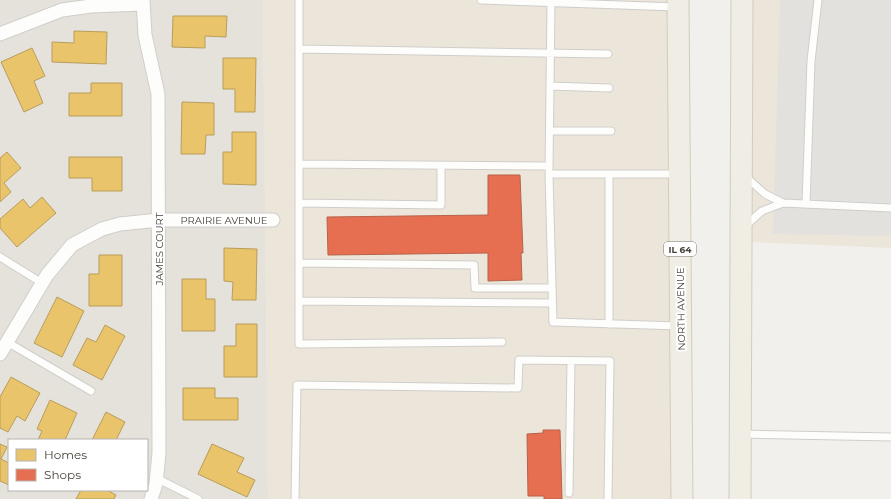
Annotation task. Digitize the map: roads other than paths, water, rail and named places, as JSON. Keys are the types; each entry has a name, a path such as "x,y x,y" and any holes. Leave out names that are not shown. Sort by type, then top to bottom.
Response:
{"main road":[{"path":"740,499 742,1"},
{"name":"NORTH AVENUE","path":"678,4 682,499"}],"street":[{"path":"0,34 62,10 143,2"},
{"name":"JAMES COURT","path":"143,2 145,35 158,94 159,453 156,478 151,499"},
{"name":"PRAIRIE AVENUE","path":"0,354 42,284 72,245 102,230 120,224 159,220 273,220"}],"lane":[{"path":"299,0 299,344 502,342"},
{"path":"481,0 550,3 678,4"},
{"path":"806,204 811,61 818,0"},
{"path":"550,3 549,170 553,322 681,326"},
{"path":"299,49 608,54"},
{"path":"550,86 609,88"},
{"path":"550,131 611,131"},
{"path":"299,164 441,166 609,174 680,174"},
{"path":"299,203 440,205 441,166"},
{"path":"741,172 765,194 783,203"},
{"path":"609,174 609,324"},
{"path":"741,229 762,210 783,203 891,208"},
{"path":"0,257 42,284"},
{"path":"299,263 474,265 474,288 552,288"},
{"path":"299,301 552,302"},
{"path":"7,342 91,392"},
{"path":"295,499 297,385 518,388 519,360 610,361 608,499"},
{"path":"569,493 571,360"},
{"path":"741,434 891,437"},
{"path":"156,478 198,499"}]}
